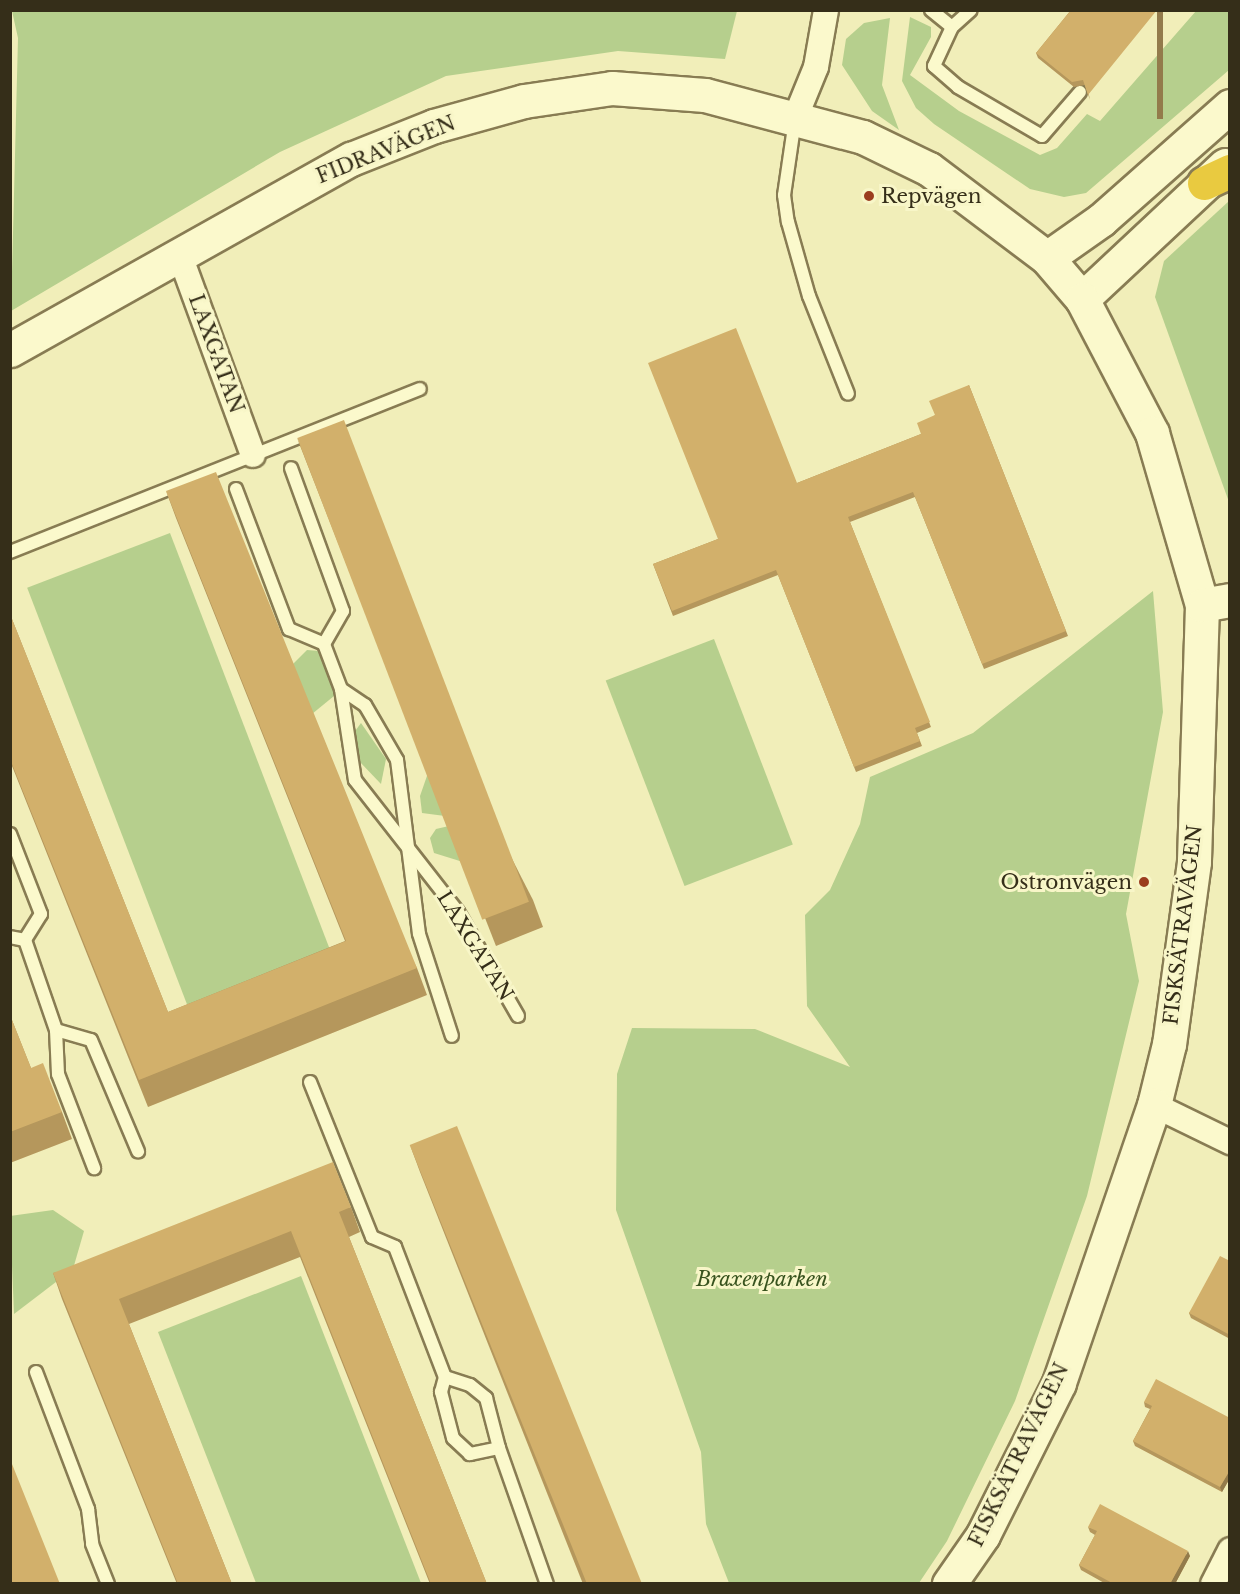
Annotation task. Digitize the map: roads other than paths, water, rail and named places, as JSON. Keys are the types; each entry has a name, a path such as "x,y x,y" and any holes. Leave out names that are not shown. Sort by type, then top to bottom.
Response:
{"street":[{"path":"796,116 816,67 826,10"},
{"name":"FIDRAVÄGEN","path":"10,350 179,253 351,159 434,126 524,101 612,88 705,95 796,116 863,136 929,169 1047,258"},
{"path":"1047,258 1101,220 1230,106"},
{"path":"1082,299 1217,177 1230,162"},
{"name":"LAXGATAN","path":"179,253 253,454"},
{"name":"FISKSÄTRAVÄGEN","path":"949,1584 983,1535 1059,1383 1154,1105 1169,1044 1194,862 1216,603 1152,433 1082,299 1047,258"},
{"path":"1154,1105 1230,1142"},
{"path":"1213,1584 1230,1550"}],"lane":[{"path":"931,10 952,27"},
{"path":"971,10 952,27 934,66 958,87 1042,136 1080,92"},
{"path":"796,116 784,195 788,222 808,296 848,394"},
{"path":"10,552 420,389"},
{"path":"236,489 289,629 324,644 343,611 291,468"},
{"name":"LAXGATAN","path":"324,644 340,689 354,780 458,912 518,1016"},
{"name":"LAXGATAN","path":"340,689 365,705 398,760 418,934 452,1036"},
{"path":"10,834 41,914 25,940"},
{"path":"10,937 25,940"},
{"path":"25,940 56,1030 58,1074 94,1168"},
{"path":"56,1030 91,1040 138,1151"},
{"path":"310,1082 372,1238 395,1247 445,1377 441,1392 453,1438 470,1454 499,1449"},
{"path":"36,1372 88,1509 92,1544 108,1584"},
{"path":"445,1377 470,1385 486,1398 499,1449 547,1584"}],"place":[{"name":"Repvägen","path":"869,196"},
{"name":"Ostronvägen","path":"1144,882"}],"park label":[{"name":"Braxenparken","path":"762,1279"}]}
